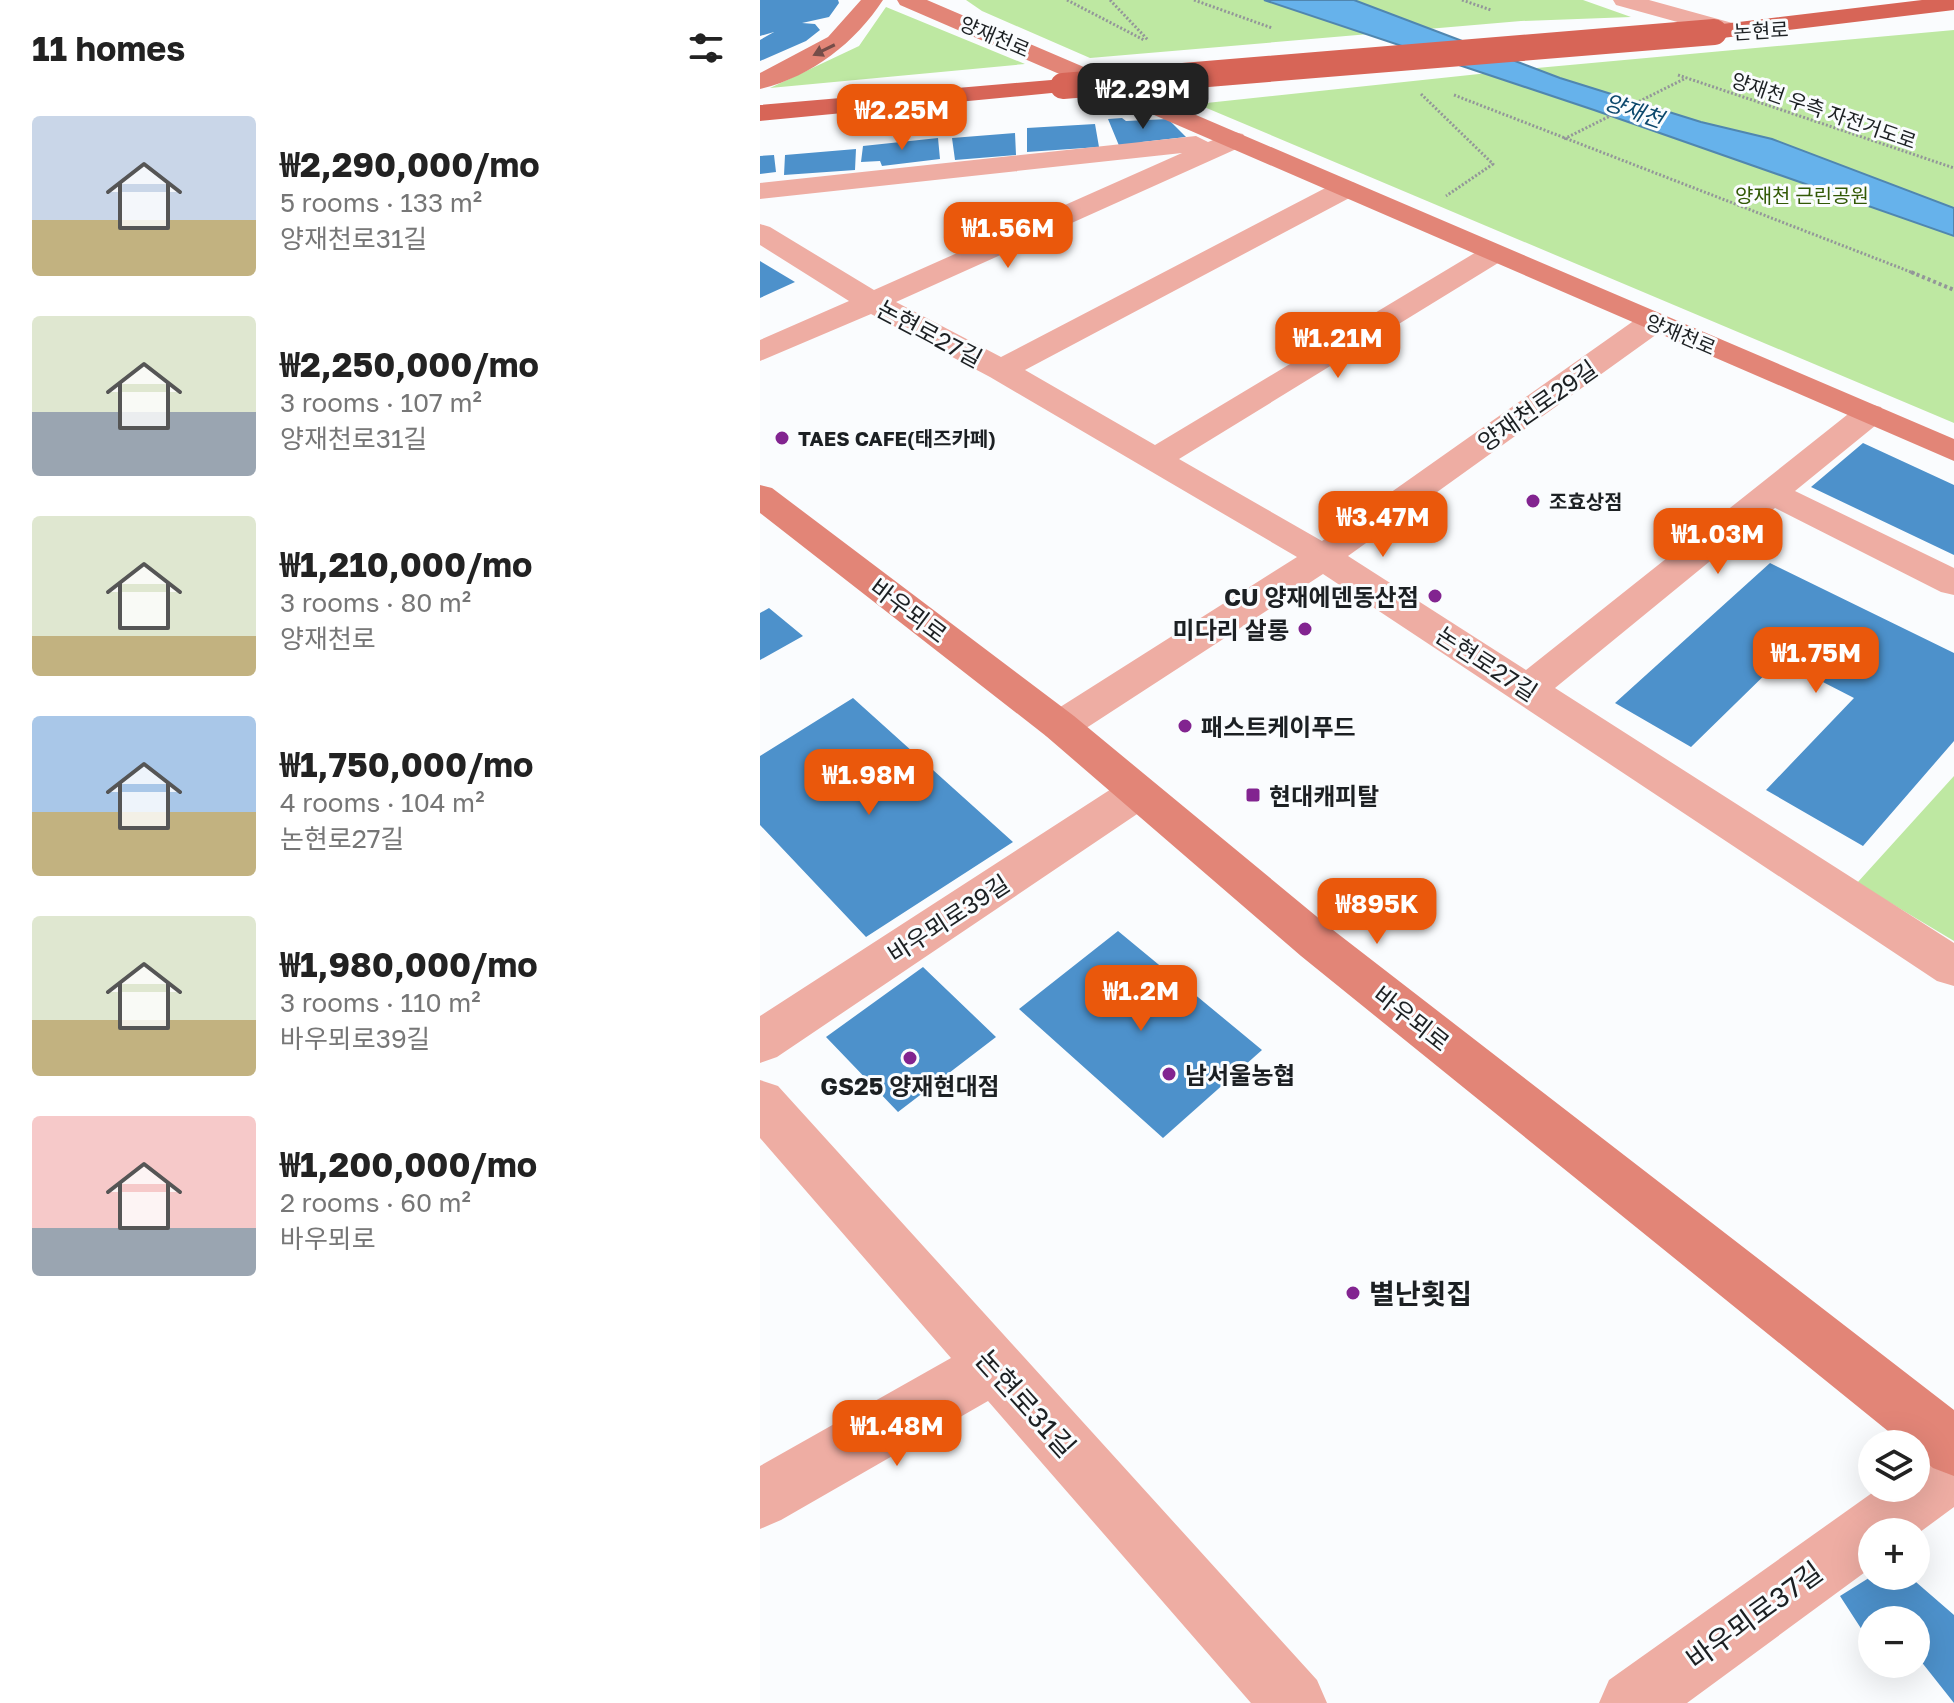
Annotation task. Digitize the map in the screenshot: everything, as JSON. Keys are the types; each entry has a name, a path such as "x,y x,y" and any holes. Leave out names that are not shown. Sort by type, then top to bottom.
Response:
{"main road":[{"name":"논현로","path":"1721,31 1954,3"},
{"name":"논현로","path":"1721,31 1954,19"},
{"path":"760,113 1721,31"}],"street":[{"path":"760,82 839,43 858,23 872,0"},
{"name":"양재천로","path":"908,0 1119,87 1493,254 1954,451"},
{"path":"1624,0 1721,31"},
{"path":"760,191 1234,140"},
{"path":"760,352 1234,140"},
{"path":"1001,370 1345,189"},
{"name":"논현로27길","path":"760,233 872,302 1001,370 1323,557 1954,967"},
{"path":"1155,459 1493,254"},
{"name":"양재천로29길","path":"1060,726 1323,557 1653,322"},
{"path":"1528,689 1869,414"},
{"path":"1772,493 1954,583"},
{"name":"바우뫼로","path":"760,496 1060,726 1330,953 1954,1447"},
{"name":"바우뫼로39길","path":"760,1042 1137,793"},
{"name":"논현로31길","path":"760,1102 1294,1703"},
{"path":"760,1499 993,1366"},
{"name":"바우뫼로37길","path":"1634,1702 1954,1471"}],"path":[{"path":"1067,0 1150,43 1110,0"},
{"name":"양재천 우측 자전거도로","path":"1954,168 1686,78 1563,140 1764,213 1954,290"},
{"path":"1411,85 1493,164 1411,218"}],"green space":[{"path":"966,0 1583,0 1631,17 1521,21 1090,58 982,11"},
{"path":"886,7 1025,64 770,88 859,46"},
{"name":"양재천 근린공원","path":"1954,30 1954,423 1197,104 1526,69"},
{"path":"1954,776 1954,941 1857,883"}],"water":[{"name":"양재천","path":"1264,0 1354,0 1560,78 1701,122 1772,139 1954,208 1954,236 1594,110"}],"building":[{"path":"760,0 838,0 839,3 829,17 802,23 815,24 820,30 806,41 760,61 760,40 774,32 760,36"},
{"path":"1122,118 1126,121 1168,119 1186,137 1120,148 1108,119"},
{"path":"1095,124 1099,147 1027,152 1027,128"},
{"path":"1015,133 1016,155 955,160 952,138"},
{"path":"938,138 940,159 882,166 880,161 861,162 863,146"},
{"path":"856,149 855,170 784,175 785,155"},
{"path":"774,155 776,172 760,174 760,156"},
{"path":"760,261 795,282 760,298"},
{"path":"1863,443 1954,485 1954,555 1811,487"},
{"path":"1770,563 1954,653 1954,741 1863,846 1766,790 1854,698 1780,660 1691,747 1615,703"},
{"path":"769,608 803,636 760,660 760,613"},
{"path":"853,698 1013,842 866,937 760,825 760,756"},
{"path":"1118,931 1262,1050 1163,1138 1019,1009"},
{"path":"923,967 996,1037 898,1112 826,1037"},
{"path":"1858,1585 1858,1590 1925,1590 1954,1615 1954,1703 1930,1673 1930,1606 1858,1606 1858,1624 1840,1596"}],"place":[{"name":"TAES CAFE(태즈카페)","path":"782,438"},
{"name":"조효상점","path":"1533,501"},
{"name":"CU 양재에덴동산점","path":"1435,596"},
{"name":"미다리 살롱","path":"1305,629"},
{"name":"패스트케이푸드","path":"1185,726"},
{"name":"현대캐피탈","path":"1253,795"},
{"name":"GS25 양재현대점","path":"910,1058"},
{"name":"남서울농협","path":"1169,1074"},
{"name":"별난횟집","path":"1353,1293"}]}
